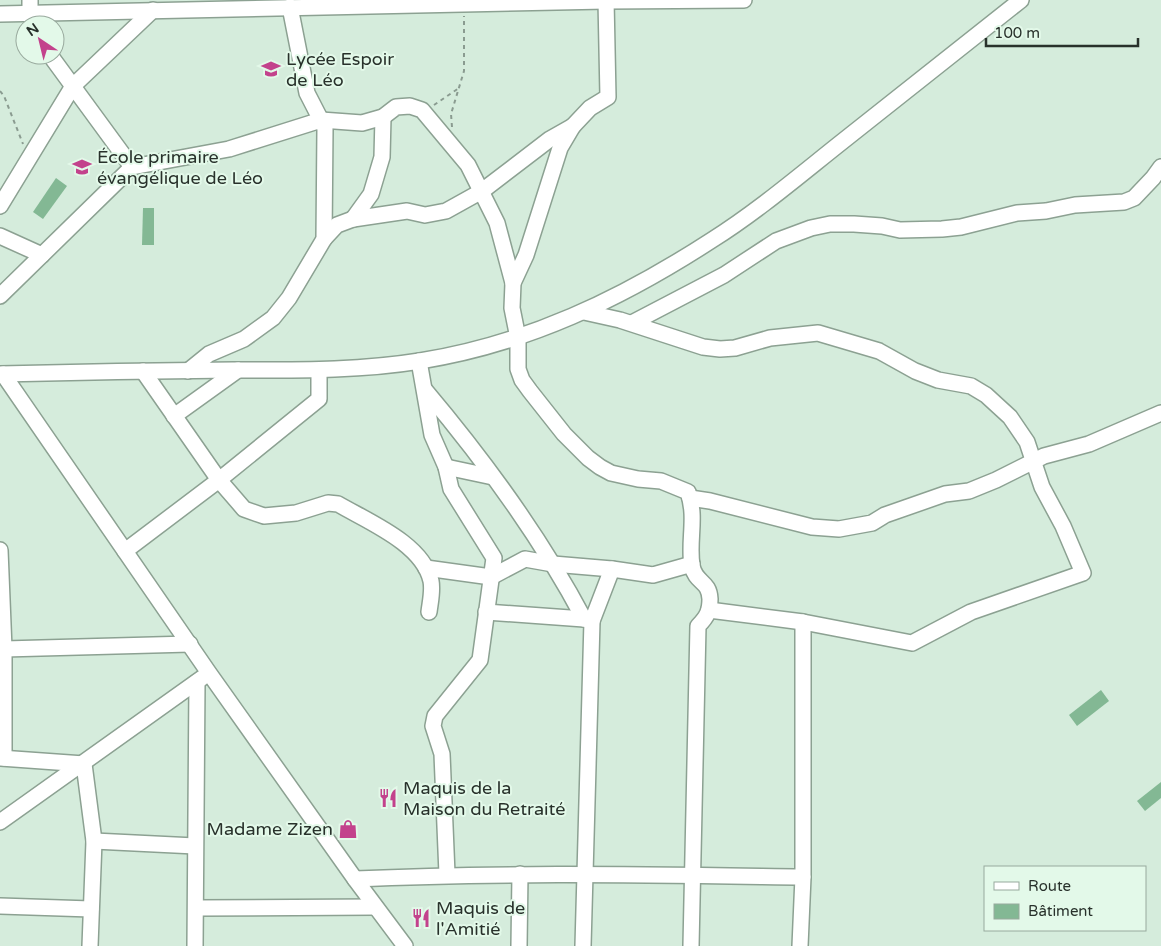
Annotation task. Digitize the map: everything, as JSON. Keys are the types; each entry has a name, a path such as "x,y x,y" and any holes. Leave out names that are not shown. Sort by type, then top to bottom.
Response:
{"street":[{"path":"513,283 526,255 560,148 573,126 590,108 608,97 606,0"},
{"path":"0,14 153,10 214,4 290,7 312,3 744,0"},
{"path":"1,374 238,370 320,371 419,361 472,351 518,338 584,312 627,290 714,240 773,196 1021,0"},
{"path":"290,7 307,93 325,128 324,239"},
{"path":"0,206 73,86 153,10"},
{"path":"57,65 132,167"},
{"path":"0,296 132,167 229,149 321,120 362,123 383,117 396,107 410,106 422,110 468,165 497,223 513,283 512,308 518,338 518,369 522,380 564,434 588,458 611,473 638,479 661,481 679,487 688,492 692,504 692,564 695,576 707,585 710,596 709,610 706,618 698,626 691,946"},
{"path":"353,219 371,194 382,157 383,117"},
{"path":"188,371 209,354 244,339 273,318 289,298 324,239 337,225 353,219 407,211 424,215 446,211 482,191 550,138 573,126"},
{"path":"632,324 724,275 776,241 811,228 830,224 854,224 882,226 900,230 942,229 961,227 1017,213 1046,211 1075,205 1124,202 1134,198 1161,167"},
{"path":"0,236 42,255"},
{"path":"584,312 632,324 703,347 720,349 734,348 770,338 818,333 879,351 915,371 938,380 971,386 986,395 1010,417 1027,442 1032,462 1042,487 1063,526 1083,573 971,612 912,643 803,622 709,610"},
{"path":"419,361 432,435 446,467 451,489 494,558 480,660 435,716 433,726 442,754 447,874"},
{"path":"174,416 238,370"},
{"path":"144,371 219,480 244,509 264,516 296,513 328,503 338,504 406,544 416,553 426,568 431,583 429,612"},
{"path":"124,551 219,480 319,399 320,371"},
{"path":"1,374 354,879 405,946"},
{"path":"424,389 466,439 493,477 553,564 588,620"},
{"path":"690,498 710,501 812,527 839,529 872,524 885,515 944,494 969,491 1032,462 1055,453 1089,444 1161,412"},
{"path":"446,467 493,477"},
{"path":"0,550 4,648 2,758 84,764"},
{"path":"426,568 491,577 525,559 653,575 692,564"},
{"path":"583,946 586,874 588,620 612,569"},
{"path":"486,612 588,620"},
{"path":"800,946 803,877 803,622"},
{"path":"4,648 190,644"},
{"path":"0,822 84,764 209,673"},
{"path":"195,946 197,682"},
{"path":"84,764 94,841 90,946"},
{"path":"94,841 195,846"},
{"path":"354,879 447,874 803,877"},
{"path":"519,946 520,874"},
{"path":"0,906 92,909"},
{"path":"196,908 375,907"}],"path":[{"path":"453,146 451,114 464,71 464,3"},
{"path":"422,110 459,88"},
{"path":"0,91 4,96 29,158"}],"building":[{"path":"56,178 67,186 43,219 33,212"},
{"path":"143,208 154,208 154,245 142,245"},
{"path":"1101,690 1109,701 1077,726 1069,715"},
{"path":"1161,782 1161,798 1145,811 1137,801"}],"place":[{"name":"Lycée Espoir de Léo","path":"271,69"},
{"name":"École primaire évangélique de Léo","path":"82,167"},
{"name":"Maquis de la Maison du Retraité","path":"388,798"},
{"name":"Madame Zizen","path":"348,829"},
{"name":"Maquis de l'Amitié","path":"421,918"}]}
